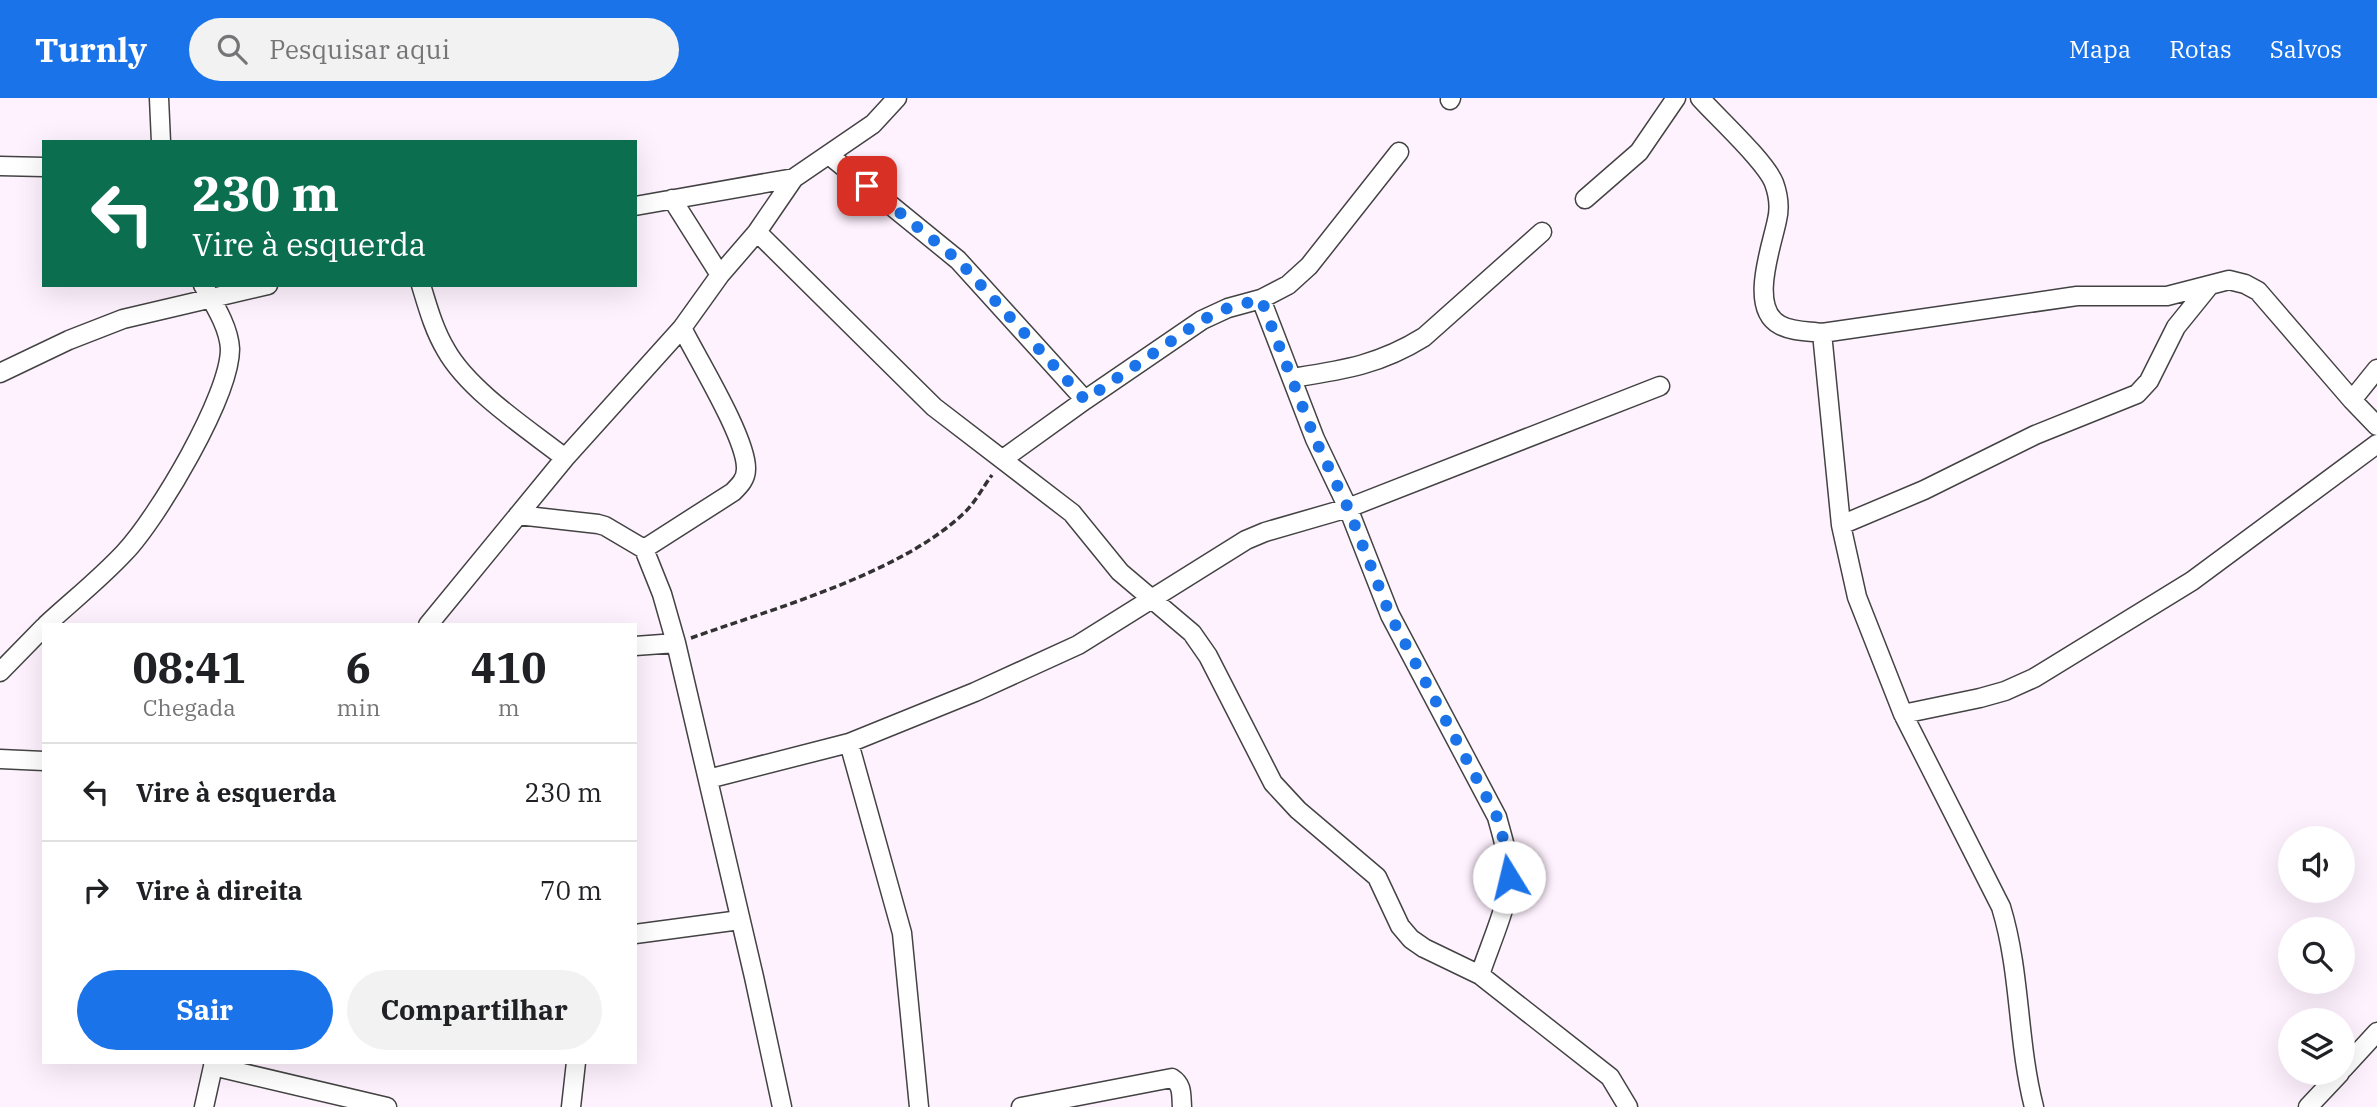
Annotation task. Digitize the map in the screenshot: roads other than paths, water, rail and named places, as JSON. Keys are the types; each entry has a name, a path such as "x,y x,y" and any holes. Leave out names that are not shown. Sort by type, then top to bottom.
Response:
{"street":[{"path":"159,98 161,140"},
{"path":"637,206 793,178 873,124 897,98"},
{"path":"1585,199 1640,152 1676,98"},
{"path":"1700,98 1773,181 1778,200 1778,218 1769,248 1764,290 1767,311 1777,324 1792,330 1822,332 2077,296 2167,296 2229,281 2245,284 2258,291 2377,426"},
{"path":"1003,459 1202,320 1228,308 1261,299 1288,285 1309,266 1399,152"},
{"path":"829,155 958,260 1085,400"},
{"path":"0,166 42,167"},
{"path":"430,623 565,458 682,328 720,275 757,232 793,178"},
{"path":"672,199 720,275"},
{"path":"757,232 934,407 1072,513 1121,572 1192,633 1208,656 1273,783 1298,810 1377,877 1400,926 1411,939 1431,952 1480,975 1610,1077 1628,1107"},
{"path":"1292,378 1353,368 1384,359 1407,348 1424,337 1542,232"},
{"path":"1841,525 1924,490 2035,436 2137,394 2149,381 2176,327 2210,285"},
{"path":"0,373 68,340 123,319 207,292 251,287"},
{"path":"422,287 435,330 447,354 465,375 495,402 565,458"},
{"path":"48,623 125,552 157,511 208,419 226,373 230,349 226,329 207,292"},
{"path":"1261,299 1315,439 1348,508 1396,628 1497,817 1506,849 1509,877 1507,893 1480,975"},
{"path":"645,549 733,492 743,482 746,471 745,456 735,432 682,328"},
{"path":"1822,332 1841,525 1857,597 1903,714 2001,907 2010,936 2024,1061 2034,1107"},
{"path":"2352,400 2377,369"},
{"path":"708,779 849,743 975,692 1079,645 1246,540 1348,508 1660,386"},
{"path":"1903,714 1992,695 2034,678 2192,581 2377,444"},
{"path":"518,515 598,524 645,549 676,643 782,1107"},
{"path":"0,672 42,629"},
{"path":"637,646 676,643"},
{"path":"849,743 902,933 919,1107"},
{"path":"0,759 42,761"},
{"path":"637,934 740,920"},
{"path":"2355,1056 2377,1032"},
{"path":"204,1107 214,1064 387,1107"},
{"path":"571,1107 576,1064"},
{"path":"1021,1107 1172,1078 1178,1082 1181,1090 1182,1107"},
{"path":"2308,1107 2329,1085"}]}
